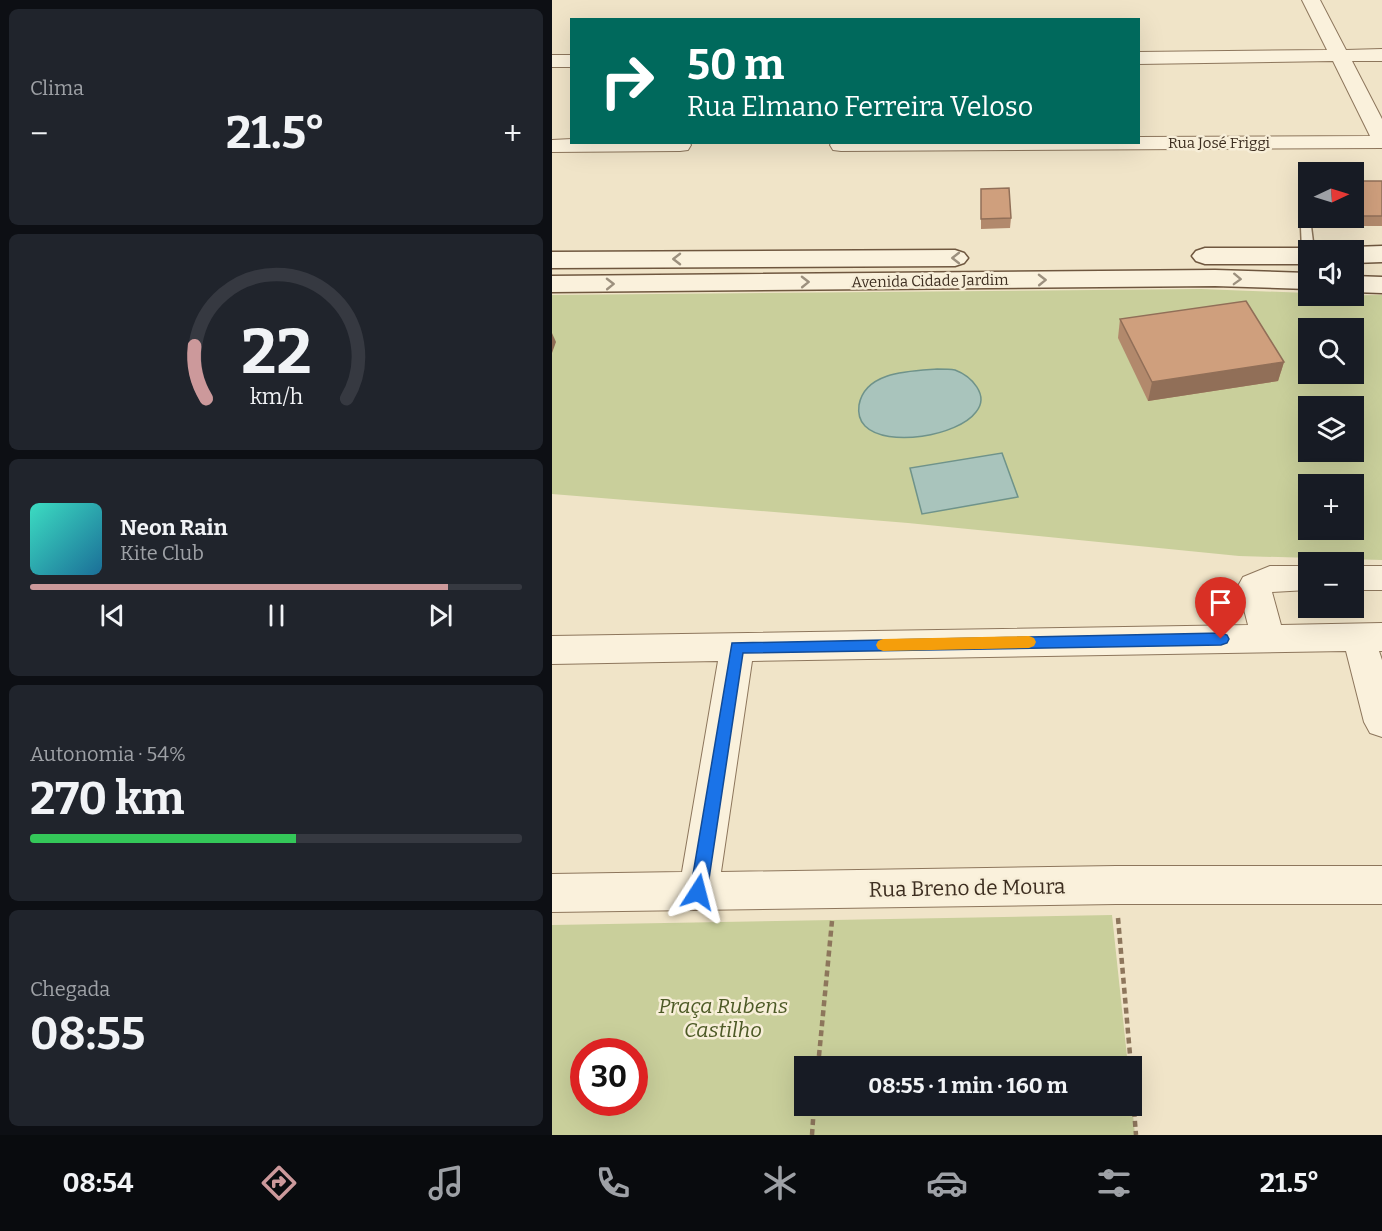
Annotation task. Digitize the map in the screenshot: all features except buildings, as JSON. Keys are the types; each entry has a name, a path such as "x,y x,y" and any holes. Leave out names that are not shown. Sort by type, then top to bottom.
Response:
{"main road":[{"path":"1364,255 1382,254"},
{"name":"Avenida Cidade Jardim","path":"552,284 716,270 1298,256"},
{"name":"Avenida Cidade Jardim","path":"552,260 716,270 1298,281"},
{"path":"1364,284 1382,285"}],"street":[{"path":"1311,0 1382,141"},
{"path":"1140,58 1382,55"},
{"path":"552,61 570,61"},
{"name":"Rua José Friggi","path":"1140,143 1382,141"},
{"name":"Rua José Friggi","path":"841,145 976,144"},
{"path":"552,146 680,145"},
{"path":"1268,638 1254,586 1270,578 1298,578"},
{"path":"1364,578 1382,578"},
{"path":"552,650 1371,637 1382,722"},
{"path":"698,892 737,647"},
{"name":"Rua Breno de Moura","path":"552,893 1116,885 1382,885"}],"path":[{"path":"1116,885 1130,1056"},
{"path":"819,1056 836,890"},
{"path":"812,1135 813,1116"},
{"path":"1135,1116 1136,1135"}],"green space":[{"path":"1201,289 1298,293 1298,306 1364,306 1364,295 1382,295 1382,560 1364,559 1364,552 1298,552 1298,558 1239,556 908,523 552,494 552,295"},
{"name":"Praça Rubens Castilho","path":"1112,915 1127,1056 794,1056 794,1116 1133,1116 1135,1135 552,1135 552,925"}],"water":[{"path":"955,370 977,387 981,399 980,406 967,420 939,433 905,438 875,433 863,424 859,416 859,405 870,385 879,379 902,372"},
{"path":"1002,453 1018,497 922,514 910,468"}],"slow traffic":[{"path":"883,645 1029,642"}],"route":[{"path":"698,892 737,647 1221,639"}]}
